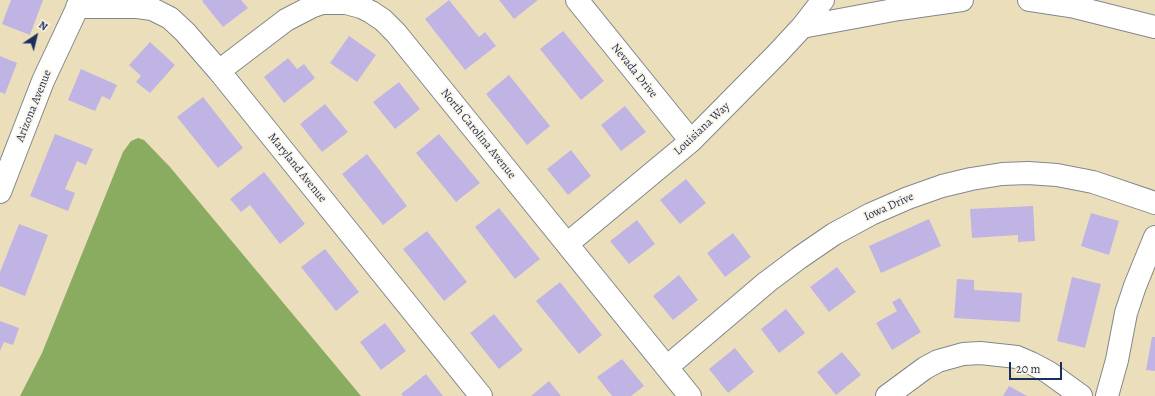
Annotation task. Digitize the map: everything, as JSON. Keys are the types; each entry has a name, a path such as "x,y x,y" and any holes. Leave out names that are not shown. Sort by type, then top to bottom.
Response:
{"street":[{"name":"Nevada Drive","path":"577,0 691,141"},
{"name":"Louisiana Way","path":"567,244 691,141 750,83 802,27 823,0"},
{"path":"802,27 899,9 962,0"},
{"path":"1029,0 1075,7 1155,27"},
{"name":"North Carolina Avenue","path":"219,71 286,20 322,3 346,3 361,7 383,20 396,34 690,396"},
{"name":"Maryland Avenue","path":"79,4 137,7 158,12 170,18 185,32 219,71 481,396"},
{"name":"Arizona Avenue","path":"0,192 43,81 79,4"},
{"name":"Iowa Drive","path":"667,368 767,282 834,234 871,214 908,198 942,186 996,175 1028,173 1057,175 1093,182 1155,203"},
{"path":"1107,396 1126,313 1135,286 1155,237"},
{"path":"887,396 925,368 938,361 963,354 980,353 1017,357 1048,372 1081,396"}],"green space":[{"path":"138,138 144,140 170,167 361,396 20,396 42,353 123,152 131,141"}],"building":[{"path":"11,0 43,0 30,35 2,24"},
{"path":"241,0 248,8 223,27 202,1"},
{"path":"449,0 479,37 485,32 496,46 465,70 425,19"},
{"path":"499,0 538,0 514,19"},
{"path":"563,31 604,81 581,100 540,49"},
{"path":"349,36 376,55 357,82 330,63"},
{"path":"150,42 175,65 150,93 136,82 141,76 129,65"},
{"path":"0,56 17,63 5,94 0,92"},
{"path":"288,58 297,69 304,64 315,78 284,103 264,77"},
{"path":"81,69 117,85 110,100 102,96 95,111 68,100"},
{"path":"509,75 550,126 527,145 486,94"},
{"path":"399,82 420,109 395,129 373,102"},
{"path":"203,97 243,148 218,168 177,117"},
{"path":"325,104 348,132 322,152 300,124"},
{"path":"625,106 646,132 621,151 601,125"},
{"path":"55,134 93,149 86,165 77,161 65,189 75,193 68,211 30,196"},
{"path":"439,134 480,183 456,202 416,153"},
{"path":"571,150 591,176 568,195 547,169"},
{"path":"367,154 407,206 383,225 342,174"},
{"path":"264,172 305,224 280,244 250,205 241,212 230,199"},
{"path":"686,179 706,203 680,224 660,200"},
{"path":"1033,206 1035,241 1018,242 1018,235 972,238 970,209"},
{"path":"499,208 540,259 515,279 475,227"},
{"path":"1091,213 1119,221 1109,255 1081,246"},
{"path":"929,219 941,246 881,273 869,246"},
{"path":"637,220 655,244 629,264 610,241"},
{"path":"19,224 48,235 25,296 0,286 0,272"},
{"path":"427,231 467,282 444,301 403,249"},
{"path":"733,233 751,257 725,277 707,253"},
{"path":"325,249 359,292 336,311 301,267"},
{"path":"837,267 856,292 829,312 810,287"},
{"path":"679,275 698,300 673,320 653,296"},
{"path":"1072,277 1101,284 1085,348 1057,341"},
{"path":"957,279 974,280 974,290 1022,293 1020,322 954,318"},
{"path":"560,282 602,335 579,354 536,301"},
{"path":"900,298 921,332 892,350 876,323 897,311 892,302"},
{"path":"786,309 805,333 779,353 761,329"},
{"path":"494,314 523,350 499,369 470,333"},
{"path":"0,321 19,328 13,345 4,342 0,351"},
{"path":"385,323 406,351 381,370 360,342"},
{"path":"1152,337 1155,337 1155,371 1146,370"},
{"path":"735,348 754,372 728,393 709,369"},
{"path":"842,352 861,375 836,395 817,372"},
{"path":"622,359 644,386 631,396 612,396 597,377"},
{"path":"426,374 443,396 403,396 401,394"},
{"path":"549,381 561,396 531,396"},
{"path":"1009,386 1027,396 1003,396"}]}
